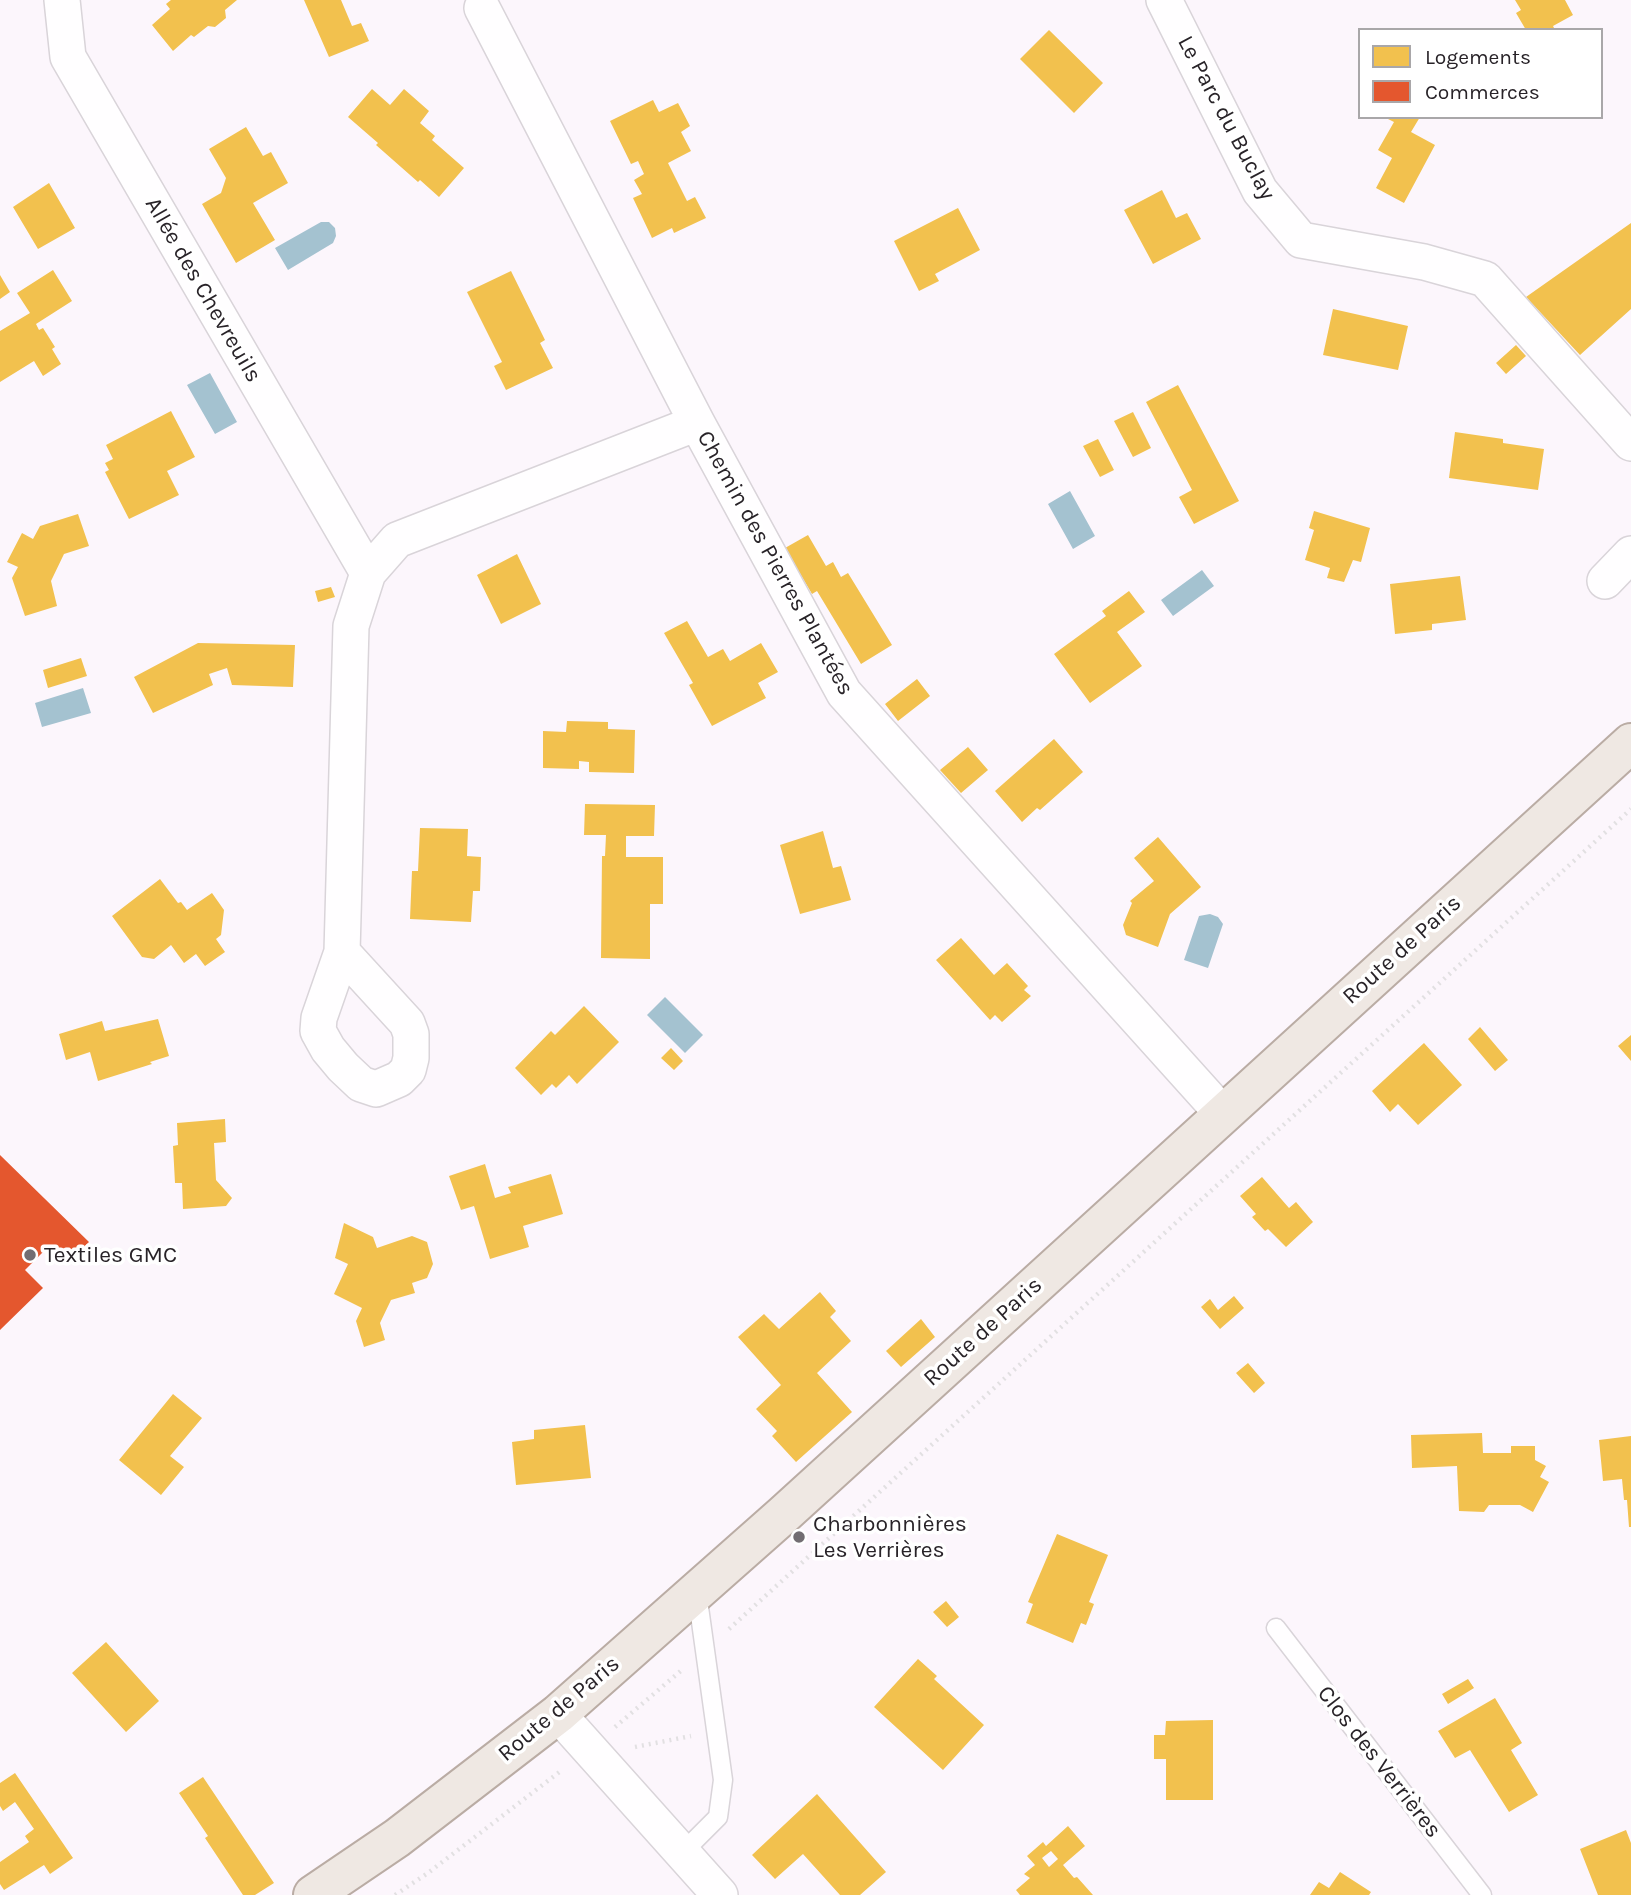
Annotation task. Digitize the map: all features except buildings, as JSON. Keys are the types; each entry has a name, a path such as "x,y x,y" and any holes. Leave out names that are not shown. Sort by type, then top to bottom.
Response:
{"main road":[{"name":"Route de Paris","path":"313,1895 397,1838 558,1714 697,1592 1631,743"}],"street":[{"name":"Allée des Chevreuils","path":"62,0 68,57 368,573"},
{"name":"Le Parc du Buclay","path":"1164,0 1260,191 1301,240 1424,262 1486,279 1631,443"},
{"name":"Chemin des Pierres Plantées","path":"482,8 697,423 844,693 1222,1113"},
{"path":"342,953 351,625 368,573 397,540 697,423"},
{"path":"1605,581 1631,554"},
{"path":"558,1714 720,1895"}],"lane":[{"path":"682,1853 718,1817 723,1780 697,1592"},
{"name":"Clos des Verrières","path":"1276,1628 1482,1895"}],"path":[{"name":"Route de Paris","path":"395,1895 601,1760 705,1651 1631,809"},
{"path":"601,1760 635,1747 716,1731"}],"water":[{"path":"321,222 329,222 335,228 333,243 288,270 275,248"},
{"path":"210,373 237,422 215,434 187,385"},
{"path":"1070,491 1095,536 1073,549 1048,504"},
{"path":"1202,570 1214,586 1173,616 1161,600"},
{"path":"83,688 91,713 42,727 35,703"},
{"path":"1210,914 1218,917 1223,924 1208,968 1184,960 1199,916"},
{"path":"665,997 703,1035 685,1053 647,1015"}],"place":[{"name":"Textiles GMC","path":"30,1255"},
{"name":"Charbonnières Les Verrières","path":"799,1537"}]}
